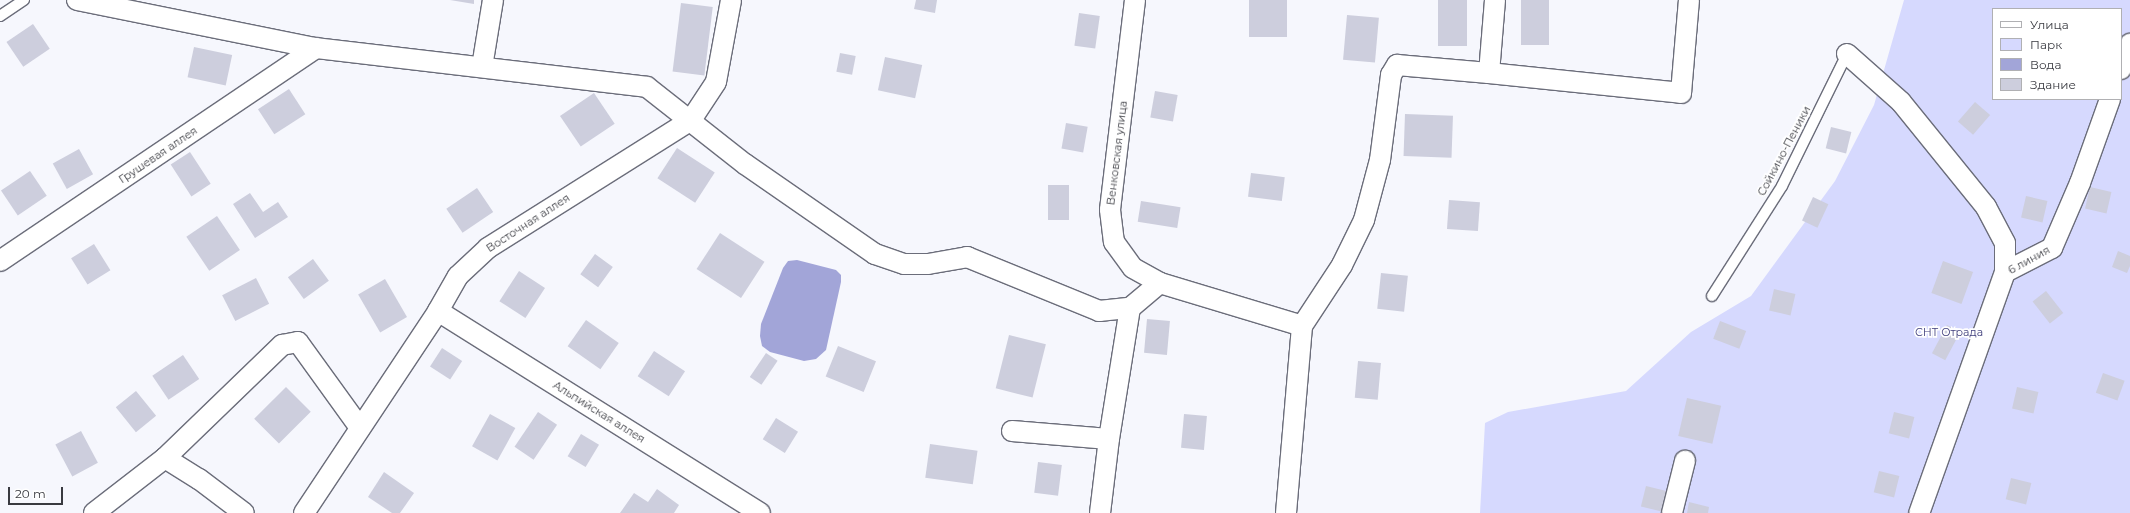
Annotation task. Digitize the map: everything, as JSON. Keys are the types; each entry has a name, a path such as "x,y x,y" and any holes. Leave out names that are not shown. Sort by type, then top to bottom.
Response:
{"street":[{"path":"77,0 316,48 647,87 691,120 745,164 875,254 904,264 928,264 967,257 1099,311 1130,308 1160,283"},
{"path":"482,67 493,0"},
{"name":"Восточная аллея","path":"304,513 438,310 458,276 488,248 691,120 716,82 731,0"},
{"name":"Венковская улица","path":"1135,0 1110,210 1114,242 1132,268 1160,283 1302,326"},
{"path":"1489,73 1495,0"},
{"path":"1286,513 1302,326 1342,265 1364,220 1380,160 1391,75 1397,65 1681,93 1689,0"},
{"path":"2122,66 2130,44"},
{"name":"Грушевая аллея","path":"0,262 316,48"},
{"path":"1847,54 1901,102 1986,207 2005,243 2005,272"},
{"name":"6 линия","path":"1919,513 2005,272 2052,248 2080,183 2110,100"},
{"path":"1100,513 1109,439 1130,308"},
{"name":"Альпийская аллея","path":"438,310 760,513"},
{"path":"94,513 165,458 282,345 298,342 360,428"},
{"path":"1012,431 1109,439"},
{"path":"165,458 199,479 244,513"},
{"path":"1672,513 1685,461"}],"lane":[{"path":"0,16 24,0"},
{"name":"Сойкино-Пеники","path":"1712,296 1782,186 1847,54"}],"green space":[{"name":"СНТ Отрада","path":"1904,0 2130,0 2130,513 1480,513 1485,423 1508,412 1626,391 1691,332 1751,296 1835,181 1874,105"}],"water":[{"path":"797,260 836,270 841,275 841,282 826,350 816,359 804,361 770,352 762,346 760,336 761,324 783,268 788,261"}],"building":[{"path":"450,0 474,0 474,4"},
{"path":"916,0 937,0 935,13 914,9"},
{"path":"1249,0 1287,0 1287,37 1249,37"},
{"path":"1438,0 1467,0 1467,46 1438,46"},
{"path":"1521,0 1549,0 1549,45 1521,45"},
{"path":"681,3 713,7 704,75 673,71"},
{"path":"1079,13 1100,16 1095,49 1074,46"},
{"path":"1347,15 1379,18 1375,63 1343,60"},
{"path":"33,24 50,49 23,67 6,42"},
{"path":"194,47 232,55 226,85 188,77"},
{"path":"840,53 856,56 852,75 836,72"},
{"path":"885,57 922,65 915,98 878,90"},
{"path":"289,89 305,114 274,134 258,109"},
{"path":"1155,91 1178,95 1173,122 1150,118"},
{"path":"594,93 615,124 581,147 560,116"},
{"path":"1975,102 1990,115 1973,135 1958,122"},
{"path":"1405,114 1453,116 1452,158 1404,156"},
{"path":"1066,123 1088,127 1083,152 1061,149"},
{"path":"1831,127 1851,132 1846,153 1826,148"},
{"path":"677,148 715,173 695,203 657,178"},
{"path":"79,149 93,174 67,189 53,164"},
{"path":"190,152 211,184 191,196 171,165"},
{"path":"30,171 47,196 18,215 1,191"},
{"path":"1251,173 1285,177 1282,201 1248,197"},
{"path":"1048,185 1069,185 1069,220 1048,220"},
{"path":"2090,187 2111,192 2106,213 2085,208"},
{"path":"477,188 493,212 463,233 446,209"},
{"path":"250,193 263,212 278,202 288,217 255,238 233,204"},
{"path":"2026,196 2047,201 2042,222 2021,217"},
{"path":"1813,197 1828,204 1817,228 1802,221"},
{"path":"1449,200 1480,202 1478,231 1447,229"},
{"path":"1141,201 1181,207 1177,228 1138,222"},
{"path":"217,216 240,250 209,271 186,237"},
{"path":"720,233 764,262 741,298 697,269"},
{"path":"94,244 110,270 88,285 71,258"},
{"path":"2118,251 2130,256 2130,266 2127,273 2112,267"},
{"path":"595,254 613,267 598,287 580,274"},
{"path":"313,259 329,281 304,299 288,277"},
{"path":"1943,261 1973,272 1961,304 1931,293"},
{"path":"519,271 545,288 525,318 499,301"},
{"path":"1381,273 1408,276 1404,312 1377,309"},
{"path":"256,278 269,304 235,321 222,295"},
{"path":"385,279 407,317 380,333 358,294"},
{"path":"1774,289 1795,294 1790,315 1769,310"},
{"path":"2046,291 2063,313 2050,324 2033,301"},
{"path":"1147,319 1170,321 1167,355 1144,353"},
{"path":"586,320 619,343 600,369 568,346"},
{"path":"1720,321 1746,331 1739,349 1713,339"},
{"path":"1947,325 1960,332 1945,360 1932,353"},
{"path":"1009,335 1046,344 1033,398 996,388"},
{"path":"838,346 876,361 864,392 826,377"},
{"path":"442,348 462,361 450,380 430,366"},
{"path":"654,351 685,371 669,396 638,376"},
{"path":"766,353 778,361 761,385 750,377"},
{"path":"183,355 199,379 169,400 152,376"},
{"path":"1358,361 1381,363 1378,400 1355,398"},
{"path":"2103,373 2125,381 2117,401 2096,393"},
{"path":"286,387 311,412 279,444 254,419"},
{"path":"2017,387 2038,392 2033,413 2012,408"},
{"path":"136,391 156,416 136,432 116,407"},
{"path":"1687,398 1721,406 1712,444 1678,436"},
{"path":"538,412 557,425 534,460 515,447"},
{"path":"1894,412 1914,417 1909,438 1889,433"},
{"path":"490,414 515,428 497,460 472,446"},
{"path":"1184,414 1207,416 1204,450 1181,448"},
{"path":"776,418 798,432 785,453 763,439"},
{"path":"81,431 98,463 72,476 55,445"},
{"path":"581,434 599,445 586,467 568,456"},
{"path":"930,444 978,451 973,484 925,478"},
{"path":"1038,462 1062,465 1058,496 1034,493"},
{"path":"1879,471 1899,476 1894,497 1874,492"},
{"path":"384,472 414,493 400,513 392,513 368,497"},
{"path":"2011,478 2031,483 2026,504 2006,499"},
{"path":"1646,486 1666,491 1661,511 1641,506"},
{"path":"657,489 679,505 674,513 620,513 634,493 648,502"},
{"path":"1689,502 1709,507 1708,513 1687,513"}]}
